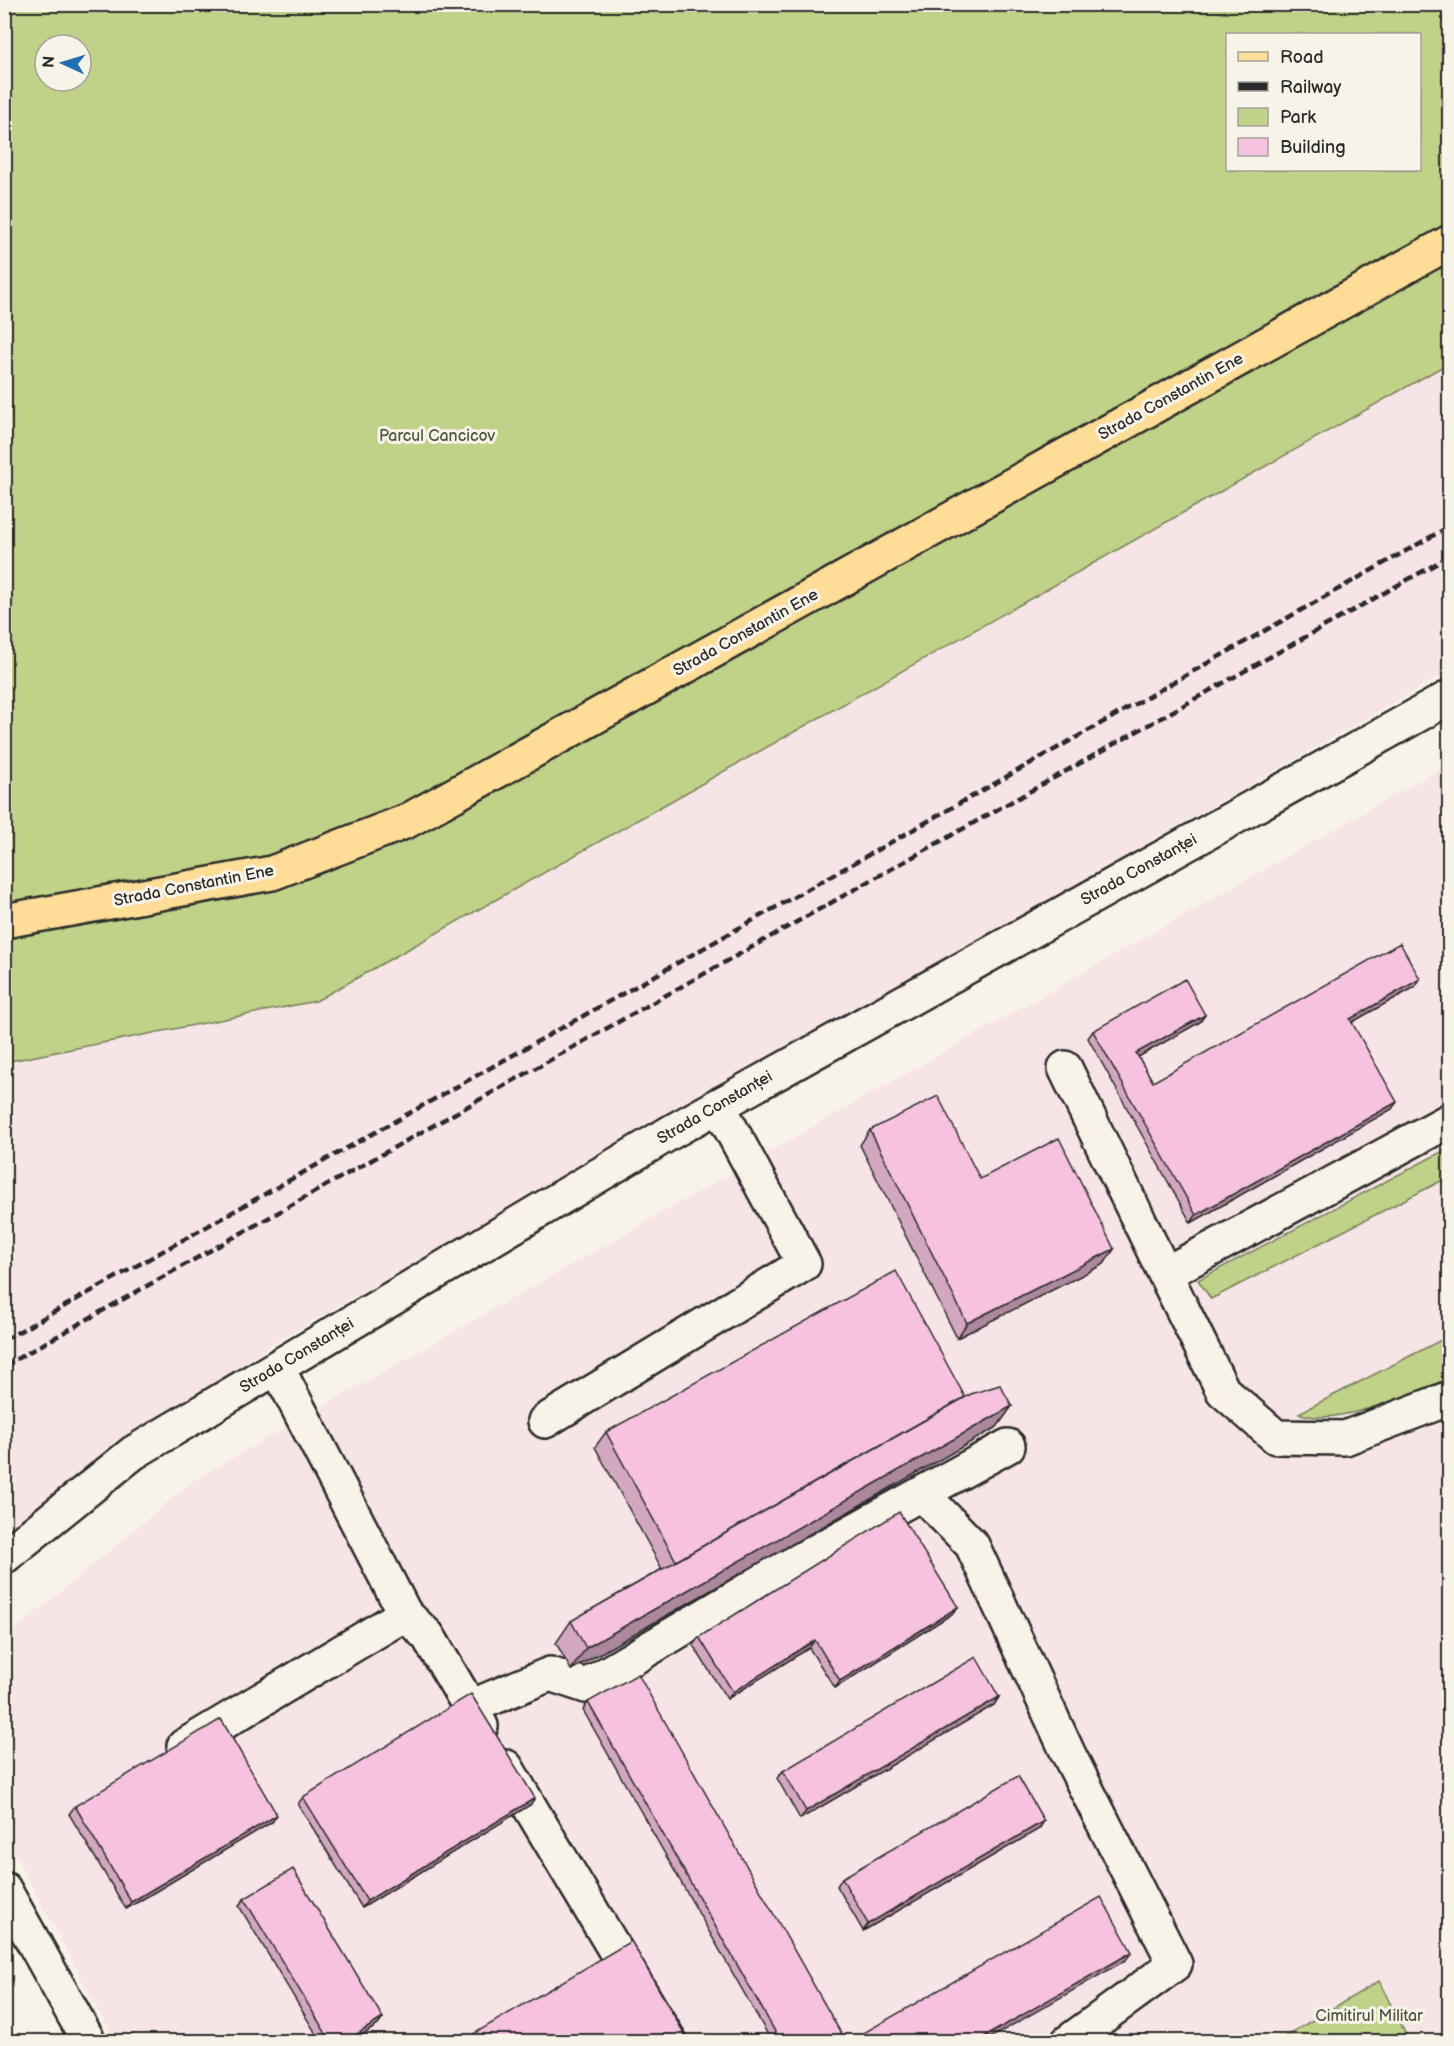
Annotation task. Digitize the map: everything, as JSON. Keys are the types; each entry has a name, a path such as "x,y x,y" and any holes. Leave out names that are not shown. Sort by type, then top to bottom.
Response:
{"main road":[{"name":"Strada Constantin Ene","path":"4,921 272,873 407,821 1449,242"}],"street":[{"name":"Strada Constanței","path":"4,1557 133,1453 718,1105 1449,697"},
{"path":"1065,1068 1223,1391 1276,1437 1345,1438 1449,1398"},
{"path":"545,1421 804,1264 718,1105"},
{"path":"1165,1274 1449,1120"},
{"path":"278,1367 405,1614 428,1636 670,2042"},
{"path":"470,1707 550,1674 586,1686 773,1575 1008,1446"},
{"path":"922,1494 972,1545 1068,1753 1175,1964 1068,2042"},
{"path":"157,1762 405,1614"},
{"path":"4,1889 89,2042"}],"shaded area":[{"path":"1449,363 1449,671 276,1342 124,1444 5,1540 5,1062 316,1001"},
{"path":"1449,764 1449,2041 1409,2041 1379,1981 1277,2042 115,2041 5,1836 4,1639 194,1480"}],"green space":[{"name":"Parcul Cancicov","path":"5,5 1449,5 1449,363 316,1001 5,1062"},
{"path":"1449,1148 1449,1177 1211,1299 1198,1280"},
{"path":"1449,1336 1449,1378 1353,1413 1314,1417 1299,1413"},
{"name":"Cimitirul Militar","path":"1379,1981 1409,2041 1277,2041"}],"building":[{"path":"1400,943 1420,979 1350,1019 1397,1102 1196,1215 1093,1031 1185,979 1205,1015 1136,1053 1153,1082"},
{"path":"938,1096 980,1179 1059,1138 1114,1249 967,1323 870,1130"},
{"path":"896,1271 965,1397 676,1561 606,1432"},
{"path":"1000,1385 1012,1406 586,1648 571,1621 971,1394"},
{"path":"899,1512 958,1607 840,1681 815,1640 733,1692 699,1637"},
{"path":"976,1657 999,1697 806,1811 783,1771"},
{"path":"638,1674 846,2042 781,2042 588,1702"},
{"path":"471,1694 535,1798 367,1901 303,1797"},
{"path":"221,1719 277,1815 131,1902 75,1806"},
{"path":"1018,1776 1044,1821 868,1924 842,1878"},
{"path":"293,1869 383,2018 344,2042 331,2042 244,1899"},
{"path":"1101,1897 1132,1952 975,2042 848,2042"},
{"path":"631,1941 689,2042 460,2042"}],"railway":[{"path":"4,1340 649,979 1450,526"},
{"path":"4,1366 1450,556"}]}
